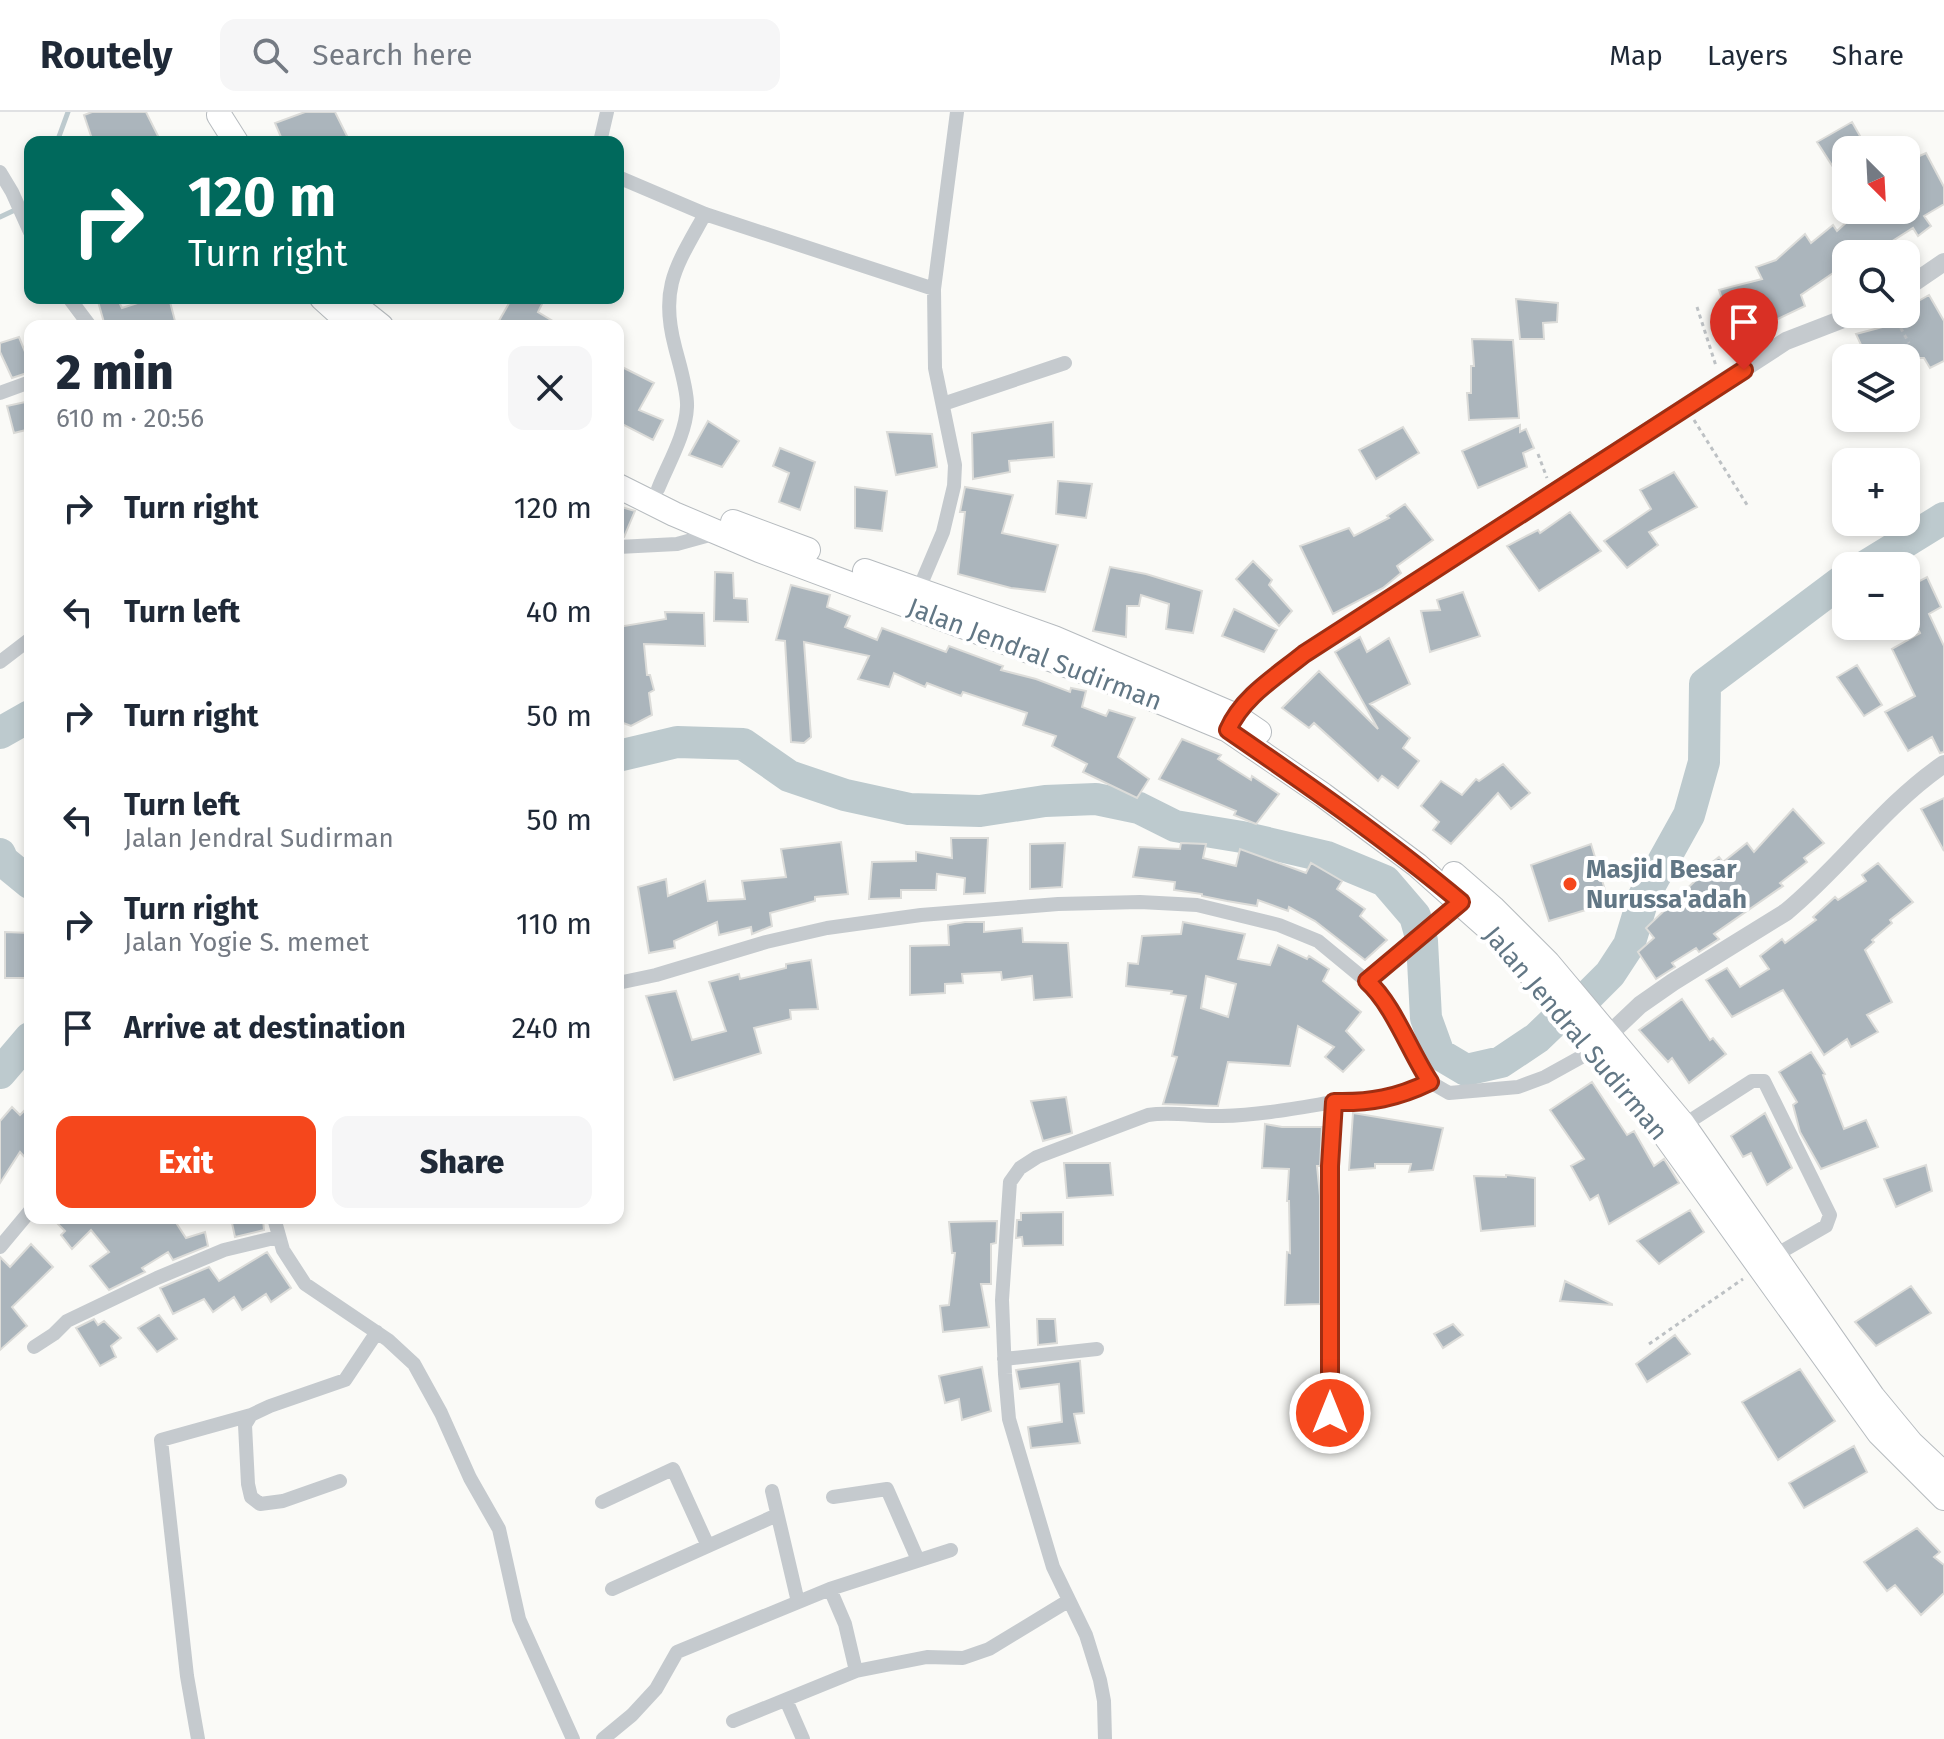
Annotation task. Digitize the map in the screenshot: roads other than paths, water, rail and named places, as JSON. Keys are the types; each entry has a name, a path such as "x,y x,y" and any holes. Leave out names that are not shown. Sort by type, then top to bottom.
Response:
{"highway":[{"path":"219,113 224,136"},
{"path":"219,113 232,136"},
{"path":"329,304 346,320"},
{"path":"354,304 374,320"},
{"name":"Jalan Jendral Sudirman","path":"624,470 759,550 1117,684 1231,722"},
{"name":"Jalan Jendral Sudirman","path":"624,489 674,514 721,525 1054,638 1231,722 1385,822 1548,963 1561,994 1675,1132 1879,1433 1944,1498"},
{"name":"Jalan Jendral Sudirman","path":"1766,1262 1911,1443 1944,1474"}],"street":[{"path":"601,136 607,112"},
{"path":"918,591 943,532 954,486 955,465 935,368 934,289 957,112"},
{"path":"0,172 24,220"},
{"path":"624,180 705,214 934,289"},
{"path":"658,489 683,427 688,406 667,301 672,281 705,214"},
{"path":"1920,278 1944,262"},
{"path":"1231,722 1260,689 1304,654 1786,341 1832,323"},
{"path":"943,404 1065,363"},
{"path":"0,393 24,384"},
{"path":"624,547 677,544 721,525"},
{"path":"0,662 24,644"},
{"path":"624,982 827,928 968,911 1140,902 1197,905 1279,925 1318,941 1367,981 1382,999 1430,1082 1449,1093 1518,1087 1545,1077 1593,1034 1786,912 1805,897 1873,824 1944,764"},
{"path":"1367,981 1467,896"},
{"path":"1675,1132 1752,1081 1764,1081 1830,1215 1826,1226 1766,1262"},
{"path":"1105,1739 1100,1680 1086,1635 1068,1601 1041,1531 1009,1419 1002,1300 1010,1182 1020,1168 1037,1157 1148,1115 1163,1112 1219,1117 1334,1102 1378,1101 1430,1082"},
{"path":"1330,1413 1330,1166 1334,1102"},
{"path":"0,1247 24,1218"},
{"path":"275,1224 288,1261 305,1284 377,1332 414,1364 499,1529 519,1619 573,1739"},
{"path":"34,1347 67,1321 157,1278 224,1250 278,1237"},
{"path":"198,1739 187,1676 161,1440 251,1415 345,1380 377,1332"},
{"path":"1004,1359 1097,1349"},
{"path":"251,1415 245,1425 246,1462 251,1497 255,1501 260,1504 283,1501 340,1481"},
{"path":"602,1502 673,1469 708,1546"},
{"path":"833,1497 887,1489 918,1560"},
{"path":"772,1491 798,1602"},
{"path":"612,1589 777,1515"},
{"path":"603,1739 632,1715 656,1689 677,1652 830,1589 951,1550"},
{"path":"830,1589 845,1624 856,1671"},
{"path":"733,1721 856,1671 927,1657 963,1658 989,1649 1068,1601"},
{"path":"786,1700 803,1739"}],"waterway":[{"path":"59,136 68,112"},
{"path":"0,217 24,206"},
{"path":"1889,552 1944,518"},
{"path":"624,755 677,742 743,744 789,776 845,795 909,809 980,811 1045,801 1096,799 1139,808 1175,826 1242,837 1327,857 1385,881 1415,916 1422,941 1426,1018 1439,1054 1466,1070 1501,1062 1537,1038 1562,1014 1581,1003 1610,974 1629,945 1644,896 1689,815 1704,762 1705,684 1832,589"},
{"path":"0,733 24,719"},
{"path":"0,854 3,861 24,878"},
{"path":"0,1073 24,1045"}],"place":[{"name":"Masjid Besar Nurussa'adah","path":"1570,884"}]}
